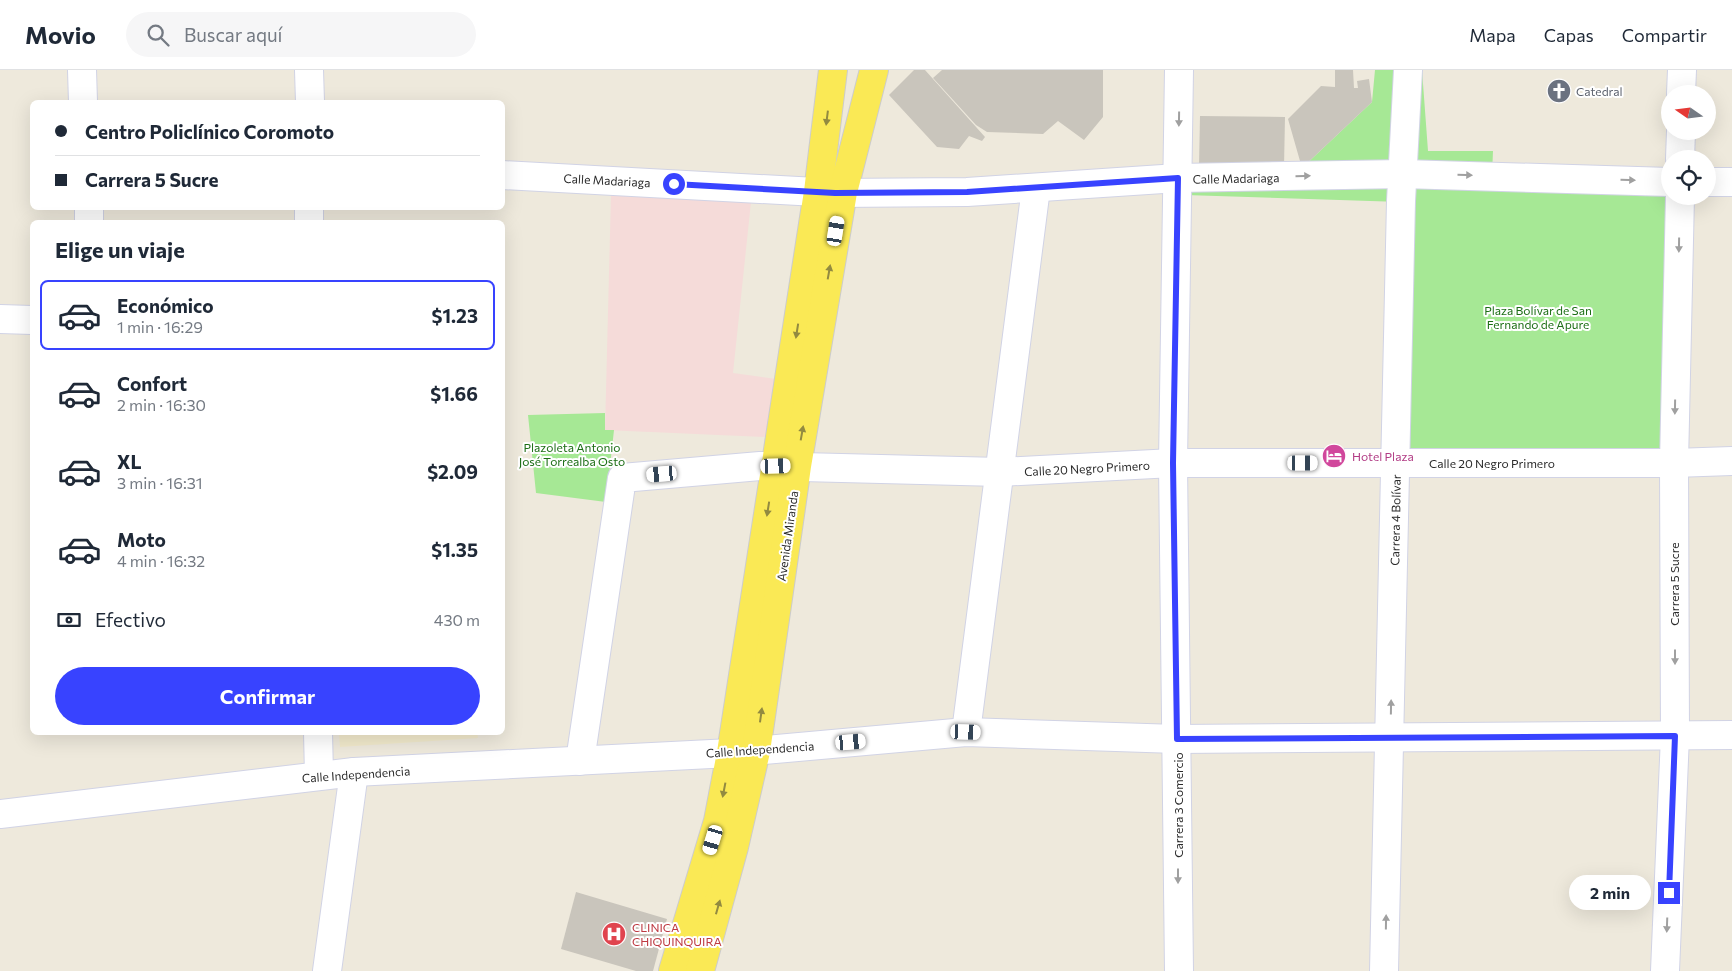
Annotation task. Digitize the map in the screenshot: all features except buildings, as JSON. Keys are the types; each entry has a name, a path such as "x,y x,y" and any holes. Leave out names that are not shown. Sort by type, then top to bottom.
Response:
{"main road":[{"name":"Avenida Miranda","path":"700,971 734,847 743,752 786,466 831,192 833,70"},
{"name":"Avenida Miranda","path":"831,192 874,70"},
{"name":"Avenida Miranda","path":"673,971 718,821 743,752"}],"street":[{"path":"82,70 84,100"},
{"path":"309,70 310,100"},
{"name":"Carrera 3 Comercio","path":"1179,971 1173,463 1180,70"},
{"name":"Carrera 4 Bolívar","path":"1384,971 1401,202 1408,70"},
{"path":"1681,85 1682,70"},
{"name":"Calle Madariaga","path":"505,175 831,192 967,192 1178,178 1403,174 1661,182"},
{"path":"1716,182 1732,182"},
{"path":"966,732 1036,188"},
{"name":"Carrera 5 Sucre","path":"1666,971 1675,736 1674,463 1680,205"},
{"path":"0,319 30,320"},
{"name":"Calle 20 Negro Primero","path":"580,761 622,478 786,466 1000,472 1173,463 1674,463 1732,461"},
{"name":"Calle Independencia","path":"0,814 354,772 743,752 966,732 1177,739 1732,735"},
{"path":"318,735 319,775"},
{"path":"327,971 354,772"}],"shaded area":[{"path":"611,195 751,202 733,373 776,379 765,437 605,430"},
{"path":"339,735 478,735 478,738 340,747"}],"green space":[{"name":"Plaza Bolívar de San Fernando de Apure","path":"1375,70 1422,70 1428,151 1493,151 1492,175 1661,182 1661,205 1670,205 1674,463 1396,463 1401,202 1185,195 1185,172 1302,168 1372,102"},
{"name":"Plazoleta Antonio José Torrealba Osto","path":"605,413 605,430 614,430 606,502 536,493 528,415"}],"place":[{"name":"Catedral","path":"1559,91"},
{"name":"Hotel Plaza","path":"1334,456"},
{"name":"CLINICA CHIQUINQUIRA","path":"614,934"}],"route":[{"path":"674,184 835,193 967,192 1178,178 1173,463 1177,739 1675,736 1669,893"}]}
